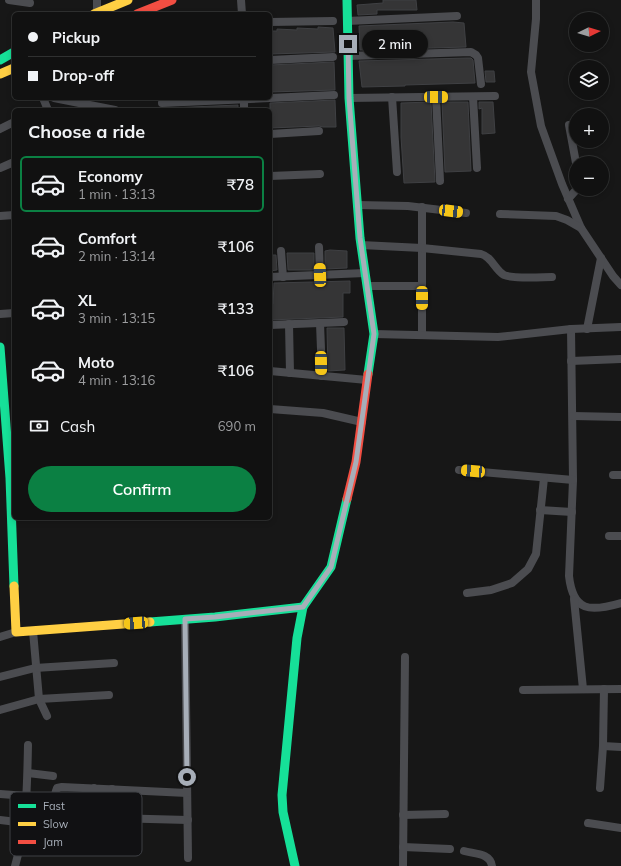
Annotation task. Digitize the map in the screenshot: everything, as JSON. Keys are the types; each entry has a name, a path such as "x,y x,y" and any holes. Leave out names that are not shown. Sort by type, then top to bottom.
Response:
{"street":[{"path":"10,0 30,3"},
{"path":"96,12 98,0"},
{"path":"98,12 128,0"},
{"path":"142,12 172,0"},
{"path":"241,0 242,12"},
{"path":"295,866 283,812 282,795 297,638 303,607 331,567 356,462 374,334 361,245 357,205 349,98 347,0"},
{"path":"536,0 536,19 531,62 532,81 541,126 568,200 581,228 612,276 621,285"},
{"path":"347,21 457,16"},
{"path":"272,22 333,21"},
{"path":"348,56 471,52 478,58 481,84"},
{"path":"0,60 12,53"},
{"path":"272,60 333,57"},
{"path":"0,74 12,69"},
{"path":"272,98 334,95"},
{"path":"349,98 495,96"},
{"path":"436,97 440,181"},
{"path":"474,97 477,168"},
{"path":"392,98 397,172"},
{"path":"64,100 106,108"},
{"path":"162,103 224,100"},
{"path":"0,129 12,123"},
{"path":"272,134 319,131"},
{"path":"0,168 12,163"},
{"path":"272,176 320,174"},
{"path":"568,200 571,196"},
{"path":"357,205 422,207 466,212"},
{"path":"422,207 422,335"},
{"path":"500,214 556,216 581,228"},
{"path":"0,216 12,215"},
{"path":"361,245 422,248 485,255 502,273 508,276 552,277"},
{"path":"319,247 320,275"},
{"path":"281,251 283,277"},
{"path":"587,329 601,258"},
{"path":"272,277 365,273"},
{"path":"367,286 422,286"},
{"path":"0,314 12,313"},
{"path":"272,325 344,322"},
{"path":"320,323 322,376"},
{"path":"289,324 290,373"},
{"path":"374,334 498,337 571,329 621,328"},
{"path":"571,329 573,480 569,576 570,590 574,599 583,689"},
{"path":"0,347 2,408 10,478 16,632"},
{"path":"571,361 621,359"},
{"path":"272,371 367,380"},
{"path":"2,408 12,407"},
{"path":"272,409 323,413 362,422"},
{"path":"573,416 621,417"},
{"path":"459,470 573,480"},
{"path":"467,593 491,590 512,583 528,570 536,554 544,478"},
{"path":"540,510 572,512"},
{"path":"609,536 621,536"},
{"path":"574,599 581,605 589,608 598,608 621,602"},
{"path":"0,637 16,632 215,617 303,607"},
{"path":"185,619 188,858"},
{"path":"32,631 39,699 47,716"},
{"path":"403,866 405,657"},
{"path":"0,677 35,668 114,663"},
{"path":"600,788 603,746 604,689"},
{"path":"523,690 621,689"},
{"path":"0,710 39,699 109,695"},
{"path":"27,792 28,745"},
{"path":"603,746 621,747"},
{"path":"28,773 54,776"},
{"path":"55,792 57,788 62,787 187,793"},
{"path":"94,788 94,792"},
{"path":"0,794 10,795"},
{"path":"403,815 446,814"},
{"path":"142,819 188,820"},
{"path":"0,820 10,823"},
{"path":"588,823 621,828"},
{"path":"403,847 450,848"},
{"path":"464,851 489,858 492,866"},
{"path":"15,866 17,856"}],"building":[{"path":"383,0 416,0 417,10 377,10 377,14 358,15 357,5 383,3"},
{"path":"453,22 464,23 466,47 360,50 359,26"},
{"path":"318,27 333,28 335,52 272,54 272,31 277,31 277,29 297,30 297,28 318,29"},
{"path":"471,58 473,60 475,83 362,87 359,61"},
{"path":"334,62 335,90 272,92 272,65"},
{"path":"485,71 494,71 495,82 486,82"},
{"path":"335,100 336,127 319,126 272,128 272,108 270,108 270,103"},
{"path":"431,102 435,182 404,183 401,137 401,103"},
{"path":"442,102 468,102 471,171 445,172"},
{"path":"479,102 493,102 495,133 482,134 482,108 479,109"},
{"path":"238,105 238,108 168,108"},
{"path":"325,251 347,251 347,268 325,269"},
{"path":"287,253 314,253 314,270 288,270"},
{"path":"272,255 276,255 277,270 272,271"},
{"path":"350,281 350,293 343,293 343,317 272,320 274,283"},
{"path":"327,328 344,328 345,370 328,371"}],"traffic: fast":[{"path":"347,0 349,98 360,238 374,334 368,374"},
{"path":"0,60 12,53"},
{"path":"0,347 10,478 14,586"},
{"path":"295,866 283,812 282,795 297,638 303,607 331,567 347,499"},
{"path":"150,622 215,617 303,607"}],"traffic: slow":[{"path":"99,12 128,0"},
{"path":"0,74 12,69"},
{"path":"14,586 16,632 150,622"}],"traffic: jam":[{"path":"142,12 172,0"},
{"path":"347,499 356,462 368,374"}],"route":[{"path":"187,777 185,619 303,607 331,567 356,462 374,334 360,238 349,98 348,44"}]}
